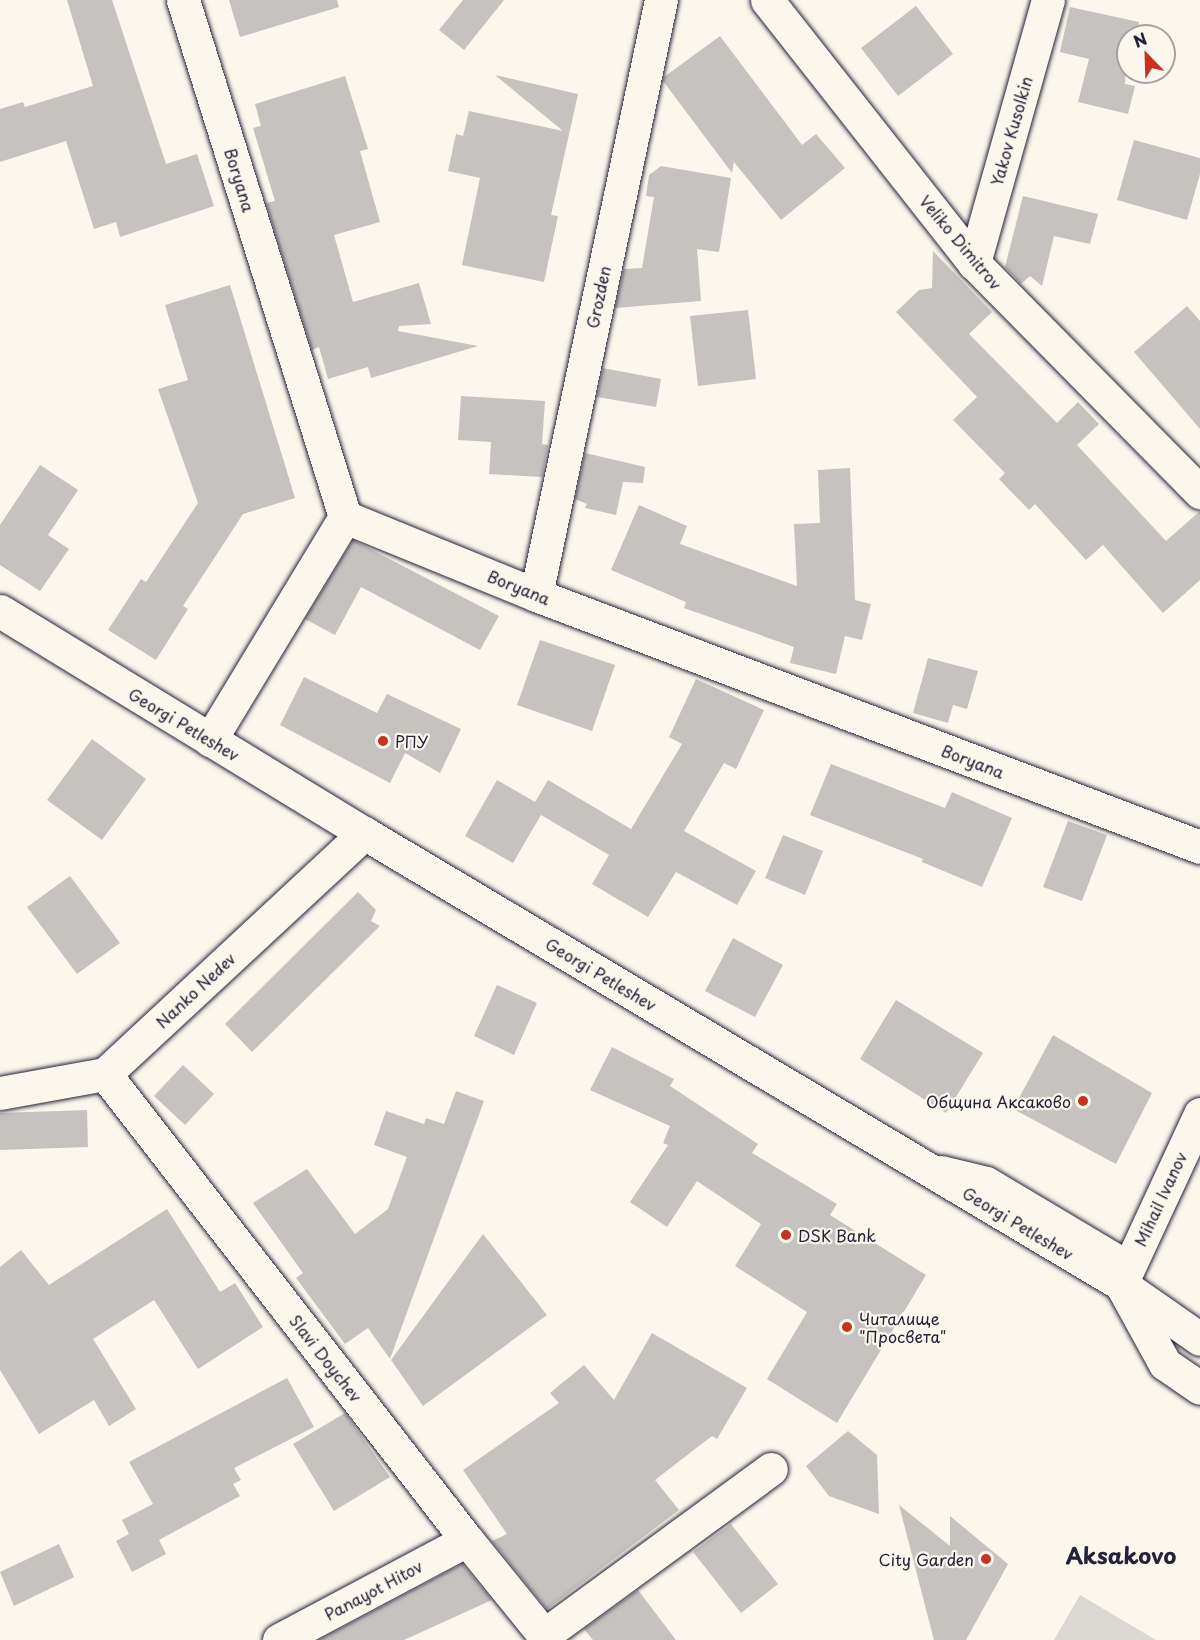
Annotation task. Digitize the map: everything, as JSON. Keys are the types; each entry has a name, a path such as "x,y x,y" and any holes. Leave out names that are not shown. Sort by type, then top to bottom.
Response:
{"street":[{"name":"Boryana","path":"183,0 345,517 536,595 1200,848"},
{"name":"Grozden","path":"536,595 661,0"},
{"name":"Veliko Dimitrov","path":"767,0 974,263 1200,492"},
{"name":"Yakov Kusolkin","path":"974,263 1048,0"},
{"path":"210,740 345,517"},
{"name":"Georgi Petleshev","path":"0,612 364,833 926,1168 1124,1276 1200,1339"},
{"name":"Nanko Nedev","path":"105,1074 364,833"},
{"path":"0,1093 105,1074"},
{"name":"Slavi Doychev","path":"105,1074 467,1540 546,1638"},
{"name":"Mihail Ivanov","path":"1124,1276 1200,1114"},
{"path":"1124,1276 1165,1365 1200,1388"},
{"path":"546,1638 771,1469"},
{"name":"Panayot Hitov","path":"279,1640 467,1540"}],"shaded area":[{"path":"1080,1595 1156,1640 1054,1640"}],"building":[{"path":"67,0 112,0 166,164 197,154 214,206 120,237 116,222 94,229 66,141 0,162 0,109 23,102 25,107 93,86"},
{"path":"229,0 337,0 339,7 240,37"},
{"path":"463,0 504,0 464,50 439,30"},
{"path":"916,6 953,54 898,96 861,48"},
{"path":"1070,7 1139,22 1139,24 1116,24 1116,84 1135,86 1128,114 1078,102 1089,59 1060,52"},
{"path":"720,36 802,145 816,134 845,168 781,220 734,162 732,173 663,81 664,77"},
{"path":"495,75 578,94 551,215 558,216 544,282 462,265 480,178 448,171 456,134 463,136 469,111 563,131"},
{"path":"345,76 368,149 360,151 380,222 334,235 353,302 419,283 431,324 399,326 398,331 478,346 371,378 368,367 328,379 319,347 312,350 266,203 275,201 253,128 261,126 255,104"},
{"path":"1134,140 1200,158 1200,174 1187,220 1117,200"},
{"path":"661,166 731,178 719,252 697,249 701,301 615,308 624,269 642,268 654,197 646,196 649,175"},
{"path":"1023,196 1098,214 1090,244 1054,236 1042,286 1030,276 1021,284 1005,267"},
{"path":"933,251 992,312 969,334 1057,423 1078,402 1099,424 1077,445 1166,541 1200,511 1200,580 1163,613 1103,545 1086,560 1035,504 1029,510 999,479 1005,473 953,420 977,397 896,312 919,290 932,288"},
{"path":"230,285 295,498 243,514 183,606 188,609 156,660 108,630 141,579 146,582 198,503 158,389 188,380 165,305"},
{"path":"1187,306 1200,321 1200,429 1134,352"},
{"path":"748,310 756,379 698,386 690,316"},
{"path":"603,368 661,379 656,407 597,397"},
{"path":"461,396 545,401 542,444 548,445 542,477 489,474 491,442 458,440"},
{"path":"585,453 645,467 643,483 623,482 616,515 585,508 587,504 575,499"},
{"path":"40,465 78,490 48,535 69,549 40,591 0,565 0,525"},
{"path":"850,468 855,600 871,604 862,640 845,636 836,674 790,663 794,647 684,608 686,602 611,570 639,505 687,526 680,544 797,586 794,524 820,523 818,470"},
{"path":"353,540 499,616 480,650 361,587 335,635 305,619"},
{"path":"540,640 615,665 592,731 517,705"},
{"path":"928,658 978,671 967,709 953,705 948,723 913,713"},
{"name":"РПУ","path":"304,677 377,713 387,694 461,729 440,773 405,753 390,783 280,725"},
{"path":"696,679 764,710 736,769 724,763 684,831 756,871 737,905 676,872 648,917 592,884 609,855 541,815 513,863 465,836 497,780 535,802 548,780 631,829 682,744 669,737"},
{"path":"92,739 146,779 102,840 47,800"},
{"path":"831,764 945,808 952,792 1012,818 982,887 922,862 923,859 810,815"},
{"path":"1068,821 1107,835 1082,901 1043,887"},
{"path":"783,835 823,851 805,895 765,878"},
{"path":"70,876 120,943 77,974 27,907"},
{"path":"358,892 376,910 371,921 380,926 252,1052 225,1024"},
{"path":"733,938 783,965 755,1017 705,991"},
{"path":"497,985 537,1003 514,1055 474,1036"},
{"path":"896,1000 983,1053 946,1113 860,1059"},
{"name":"Община Аксаково","path":"1053,1035 1152,1093 1116,1164 1013,1109"},
{"path":"612,1047 674,1079 670,1086 758,1144 752,1153 837,1204 830,1215 926,1275 837,1423 767,1379 807,1312 735,1266 761,1224 697,1181 667,1227 630,1202 668,1145 663,1143 670,1126 590,1090"},
{"path":"183,1065 214,1094 185,1125 154,1096"},
{"path":"456,1091 484,1101 390,1359 368,1328 345,1344 296,1278 303,1273 253,1203 307,1169 355,1234 388,1209 407,1157 374,1145 386,1111 424,1124 426,1118 444,1124"},
{"path":"87,1110 88,1147 0,1150 0,1113"},
{"path":"167,1209 220,1292 235,1283 263,1327 198,1369 154,1300 93,1339 136,1409 109,1426 94,1400 39,1434 0,1370 0,1267 21,1250 49,1285"},
{"path":"483,1234 547,1315 423,1406 391,1360"},
{"path":"652,1333 747,1388 717,1439 712,1436 655,1480 679,1510 547,1609 492,1541 507,1534 463,1470 559,1403 550,1393 584,1365 614,1400"},
{"path":"287,1378 314,1427 234,1468 241,1480 233,1484 240,1496 159,1540 166,1554 132,1572 116,1541 129,1534 122,1520 153,1504 129,1462"},
{"path":"345,1413 390,1477 334,1511 293,1444"},
{"path":"848,1431 877,1455 879,1514 829,1496 806,1466"},
{"path":"899,1505 950,1546 950,1516 1008,1564 966,1640 934,1640"},
{"path":"731,1524 778,1584 741,1613 693,1552"},
{"path":"59,1544 74,1577 14,1606 0,1572"},
{"path":"462,1564 492,1600 404,1640 319,1640"},
{"path":"638,1590 676,1640 593,1640 584,1629"}],"place":[{"name":"РПУ","path":"383,741"},
{"name":"Община Аксаково","path":"1083,1101"},
{"name":"DSK Bank","path":"786,1235"},
{"name":"Читалище \"Просвета\"","path":"847,1327"},
{"name":"City Garden","path":"986,1559"}],"district":[{"name":"Aksakovo","path":"1121,1555"}]}
